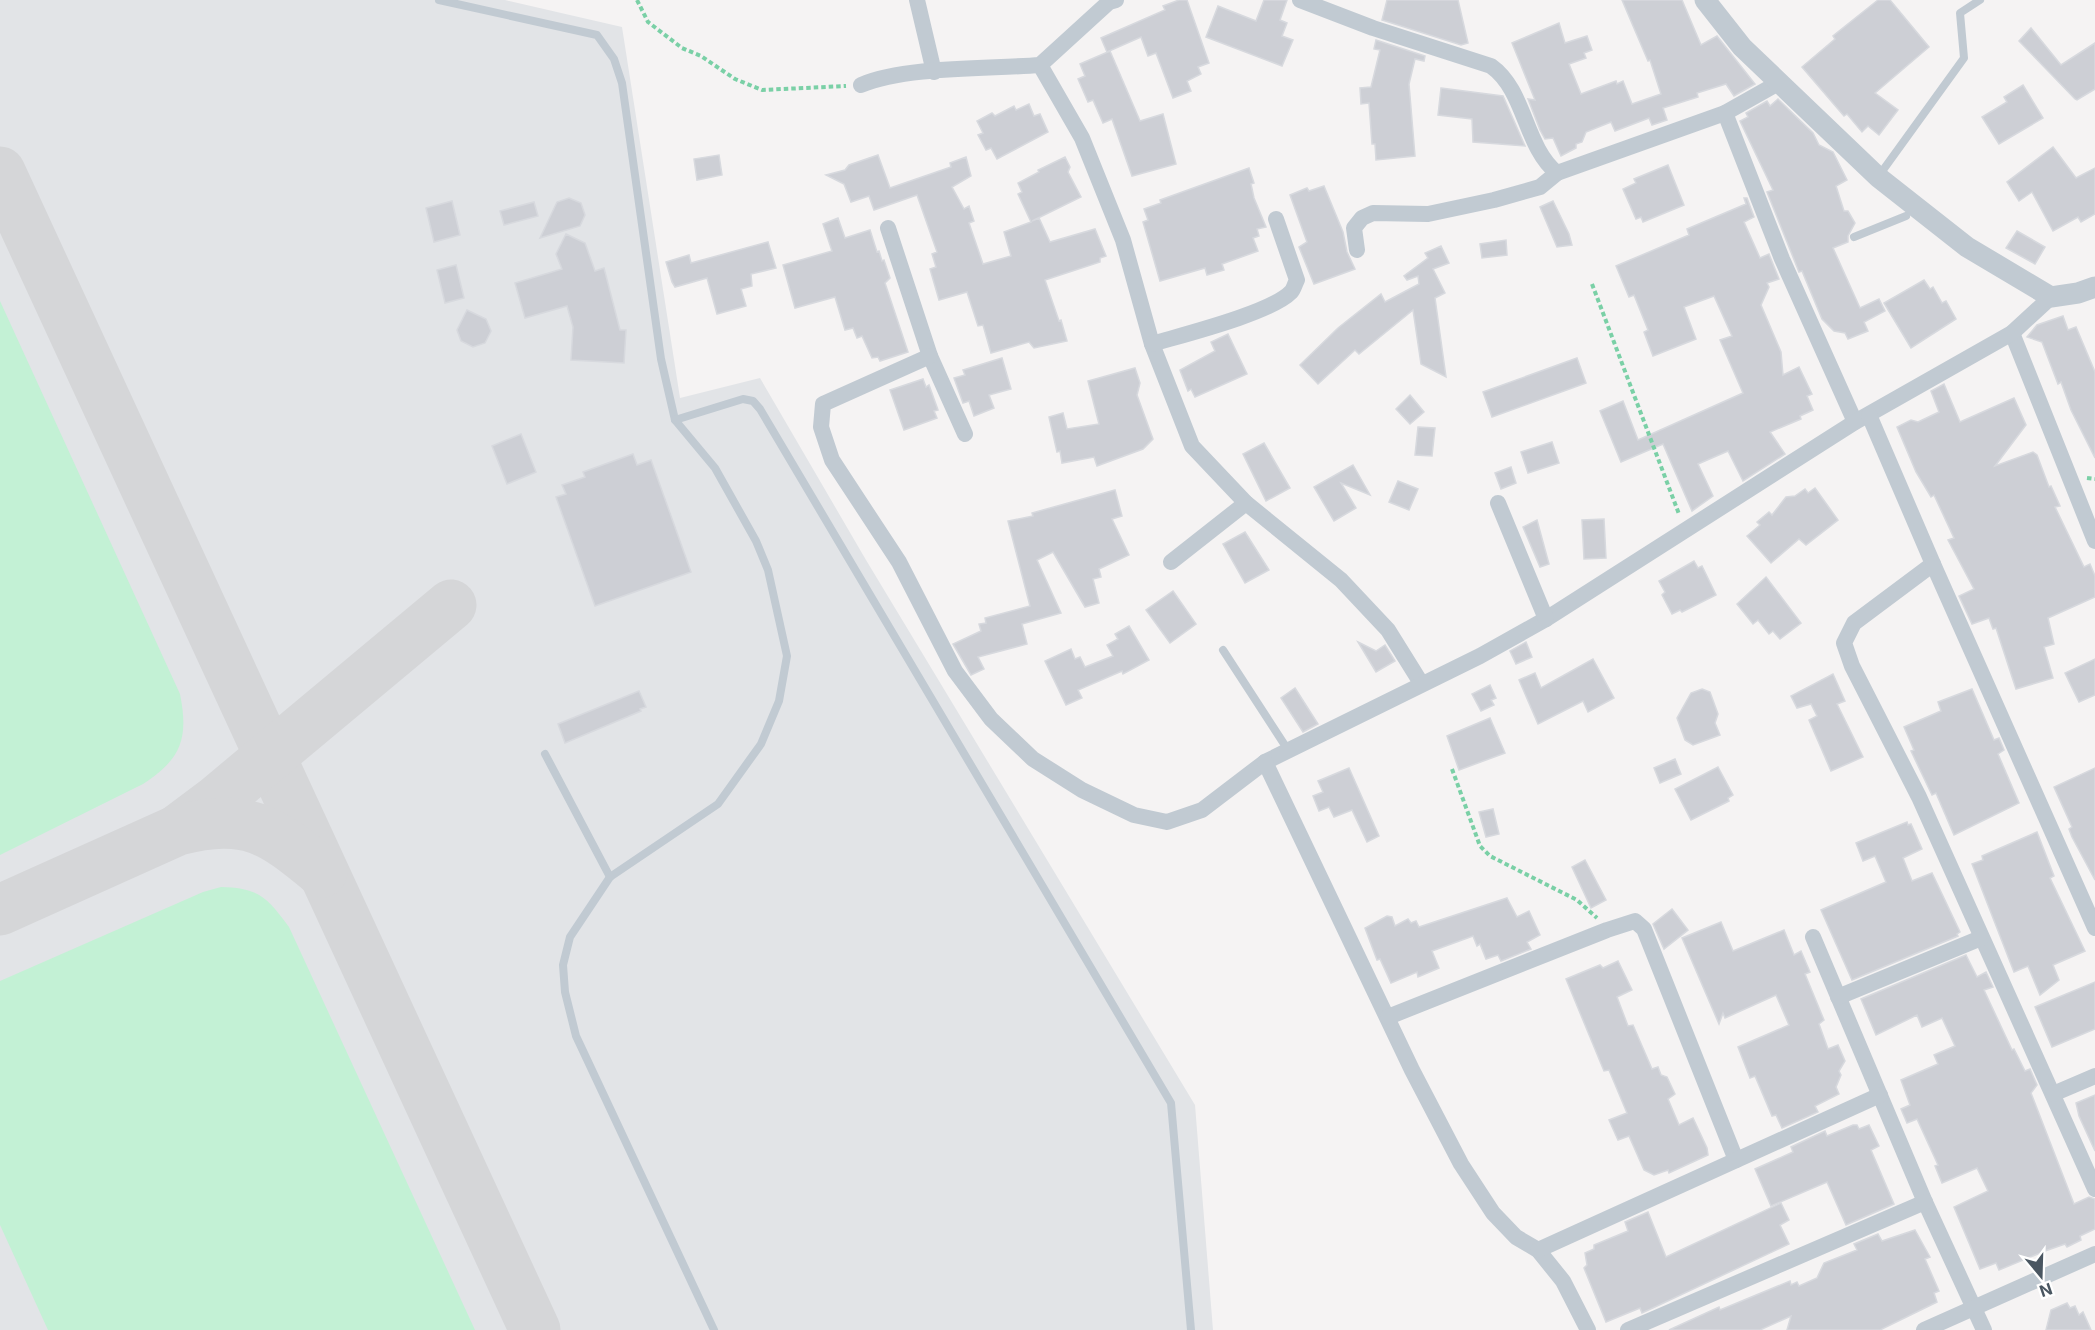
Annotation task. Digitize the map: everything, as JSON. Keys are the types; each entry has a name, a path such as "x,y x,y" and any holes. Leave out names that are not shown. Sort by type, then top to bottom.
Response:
{"street":[{"path":"917,0 934,72"},
{"path":"1300,0 1340,7 1373,28 1491,66 1502,74 1543,162 1557,173"},
{"path":"1705,0 1742,46 1913,213 2051,297"},
{"path":"861,85 878,78 1040,65 1111,1"},
{"path":"1040,65 1082,138 1123,240 1152,344 1192,446 1246,504 1341,580 1388,630 1421,683"},
{"path":"1357,250 1354,228 1362,218 1373,213 1428,214 1494,200 1540,187 1557,173 1725,113 1780,82"},
{"path":"1725,113 1782,259 1933,564 2095,928"},
{"path":"1152,344 1229,321 1278,301 1291,292 1297,280 1276,219"},
{"path":"888,228 930,356 965,434"},
{"path":"930,356 823,404 821,427 832,460 899,562 955,671 991,719 1033,759 1082,790 1134,815 1167,822 1202,810 1265,762 1421,683 1480,656 1546,619 1862,418 2012,333 2051,297 2078,293 2095,287"},
{"path":"2012,333 2095,542"},
{"path":"1498,503 1546,619"},
{"path":"1171,562 1246,504"},
{"path":"1933,564 1854,623 1844,643 1852,666 1919,797 2095,1189"},
{"path":"1265,762 1412,1070 1473,1184 1493,1214 1516,1237 1538,1250 1563,1281 1588,1330"},
{"path":"1388,1017 1635,921 1644,928 1736,1160"},
{"path":"1813,937 1925,1202 1984,1330"},
{"path":"1838,997 1981,938"},
{"path":"2053,1094 2095,1076"},
{"path":"1538,1250 1880,1095"},
{"path":"1628,1330 1925,1202"},
{"path":"1924,1330 2095,1254"}],"lane":[{"path":"439,0 597,35 614,59 622,83 661,359 675,420 715,468 756,541 768,570 787,656 779,701 761,744 718,804 610,877 570,937 564,965 565,992 576,1036 714,1330"},
{"path":"1878,177 1964,58 1960,13 1980,0"},
{"path":"1854,237 1913,213"},
{"path":"675,420 743,399 753,401 760,410 1171,1103 1191,1330"},
{"path":"1223,650 1288,750"},
{"path":"545,754 610,877"}],"path":[{"path":"637,0 648,22 682,48 701,56 751,87 762,90 861,85"},
{"path":"1592,284 1686,532"},
{"path":"1452,769 1480,846 1490,856 1577,900 1592,911 1607,930"}],"shaded area":[{"path":"0,0 505,0 622,27 680,398 760,378 866,560 1195,1105 1213,1330 0,1330"}],"green space":[{"path":"0,301 180,694 183,724 182,736 174,756 156,775 143,784 0,855"},
{"path":"221,887 245,889 261,896 268,901 289,927 475,1330 48,1330 0,1225 0,981 203,892"}],"building":[{"path":"1179,0 1187,0 1209,63 1198,67 1201,74 1187,81 1191,91 1173,98 1156,53 1148,56 1141,37 1107,52 1101,38 1165,10 1163,6"},
{"path":"1264,0 1287,0 1280,20 1287,23 1282,36 1293,40 1282,66 1206,37 1218,6 1256,21"},
{"path":"1387,0 1458,0 1468,43 1461,45 1382,20"},
{"path":"1622,0 1682,0 1701,45 1717,36 1755,84 1734,96 1726,84 1697,93 1698,97 1663,108 1667,120 1652,125 1649,118 1615,131 1611,122 1586,132 1582,142 1576,144 1576,148 1561,156 1553,138 1545,139 1540,130 1528,99 1535,100 1512,43 1559,23 1565,43 1587,36 1592,50 1584,53 1586,58 1569,64 1581,94 1616,81 1617,84 1623,81 1632,104 1661,94 1650,60 1648,61"},
{"path":"1878,0 1890,0 1929,47 1875,93 1898,110 1879,135 1868,126 1862,132 1847,114 1844,116 1802,67 1835,39 1833,36"},
{"path":"2031,28 2061,65 2095,43 2095,89 2075,99 2019,41"},
{"path":"1376,40 1425,56 1424,61 1415,59 1409,84 1415,156 1376,160 1375,144 1372,144 1369,103 1361,104 1360,88 1371,87 1380,50 1374,49"},
{"path":"1110,51 1140,121 1163,114 1176,164 1132,176 1112,119 1103,123 1093,100 1088,102 1078,79 1085,76 1080,64"},
{"path":"2023,85 2043,118 1999,144 1982,117 2007,102 2004,97"},
{"path":"1441,88 1503,96 1525,146 1473,142 1472,119 1438,115"},
{"path":"1778,99 1813,133 1819,145 1833,152 1847,180 1836,186 1844,211 1848,211 1855,223 1848,236 1848,242 1833,248 1860,308 1879,299 1885,311 1864,322 1868,331 1848,339 1845,333 1834,331 1822,319 1802,271 1799,272 1767,192 1773,190 1740,121 1748,117 1746,113 1767,101 1770,106"},
{"path":"1029,104 1034,116 1040,114 1048,132 997,159 991,148 986,150 978,135 983,133 977,121 992,113 995,116 1014,106 1016,110"},
{"path":"2053,147 2076,178 2095,168 2095,214 2081,222 2078,217 2053,231 2032,192 2019,201 2007,182"},
{"path":"719,155 722,175 697,180 694,159"},
{"path":"878,155 890,188 951,167 950,163 966,157 971,176 952,187 964,209 969,206 974,221 969,223 983,264 1011,256 1004,232 1031,222 1018,194 1022,192 1018,183 1065,157 1070,167 1068,172 1081,197 1032,221 1039,218 1050,242 1095,229 1106,256 1100,258 1100,262 1045,280 1067,341 1034,348 1029,342 991,353 983,325 978,326 967,292 939,300 930,269 936,267 932,254 937,252 917,195 874,210 869,196 851,202 844,184 826,175 845,170 849,165"},
{"path":"1668,165 1684,205 1643,222 1641,217 1636,219 1623,189 1636,183 1634,179"},
{"path":"1249,168 1254,183 1251,184 1254,198 1266,227 1257,229 1259,236 1253,238 1258,251 1222,264 1224,270 1207,275 1205,268 1160,281 1143,222 1148,220 1144,209 1161,203 1160,200"},
{"path":"1324,186 1355,269 1314,284 1299,247 1307,242 1290,195 1307,188 1309,191"},
{"path":"569,198 581,203 585,215 580,226 540,238 557,202"},
{"path":"1744,198 1747,198 1754,217 1744,222 1760,258 1769,254 1779,279 1767,283 1769,287 1761,305 1781,352 1783,375 1799,367 1812,394 1807,396 1813,410 1800,416 1801,419 1770,432 1785,454 1743,481 1728,451 1698,464 1713,496 1692,511 1663,444 1621,462 1600,411 1623,401 1638,440 1743,393 1720,340 1732,336 1714,296 1684,307 1696,339 1653,356 1644,332 1648,330 1634,295 1629,297 1616,266 1689,235 1687,229 1746,204"},
{"path":"452,201 460,235 434,242 426,208"},
{"path":"1553,201 1572,245 1557,247 1540,207"},
{"path":"534,202 538,216 504,225 500,211"},
{"path":"838,218 845,238 870,230 877,252 879,251 882,261 884,260 890,278 885,283 908,352 880,361 878,357 872,358 862,336 857,338 853,328 845,330 835,297 795,308 783,265 832,251 823,224"},
{"path":"2017,231 2045,247 2035,264 2006,248"},
{"path":"566,234 585,243 595,271 604,268 620,330 626,330 624,363 571,360 573,327 567,306 525,318 515,283 562,269 556,254"},
{"path":"1506,240 1507,255 1482,258 1480,244"},
{"path":"768,242 776,268 751,274 752,286 741,289 746,306 717,314 707,278 675,287 672,282 666,262 689,255 691,263"},
{"path":"1441,246 1449,263 1433,269 1445,293 1435,298 1446,377 1421,364 1413,310 1359,354 1355,350 1318,384 1300,365 1338,328 1381,294 1385,302 1419,284 1418,276 1407,280 1404,276 1428,258 1425,253"},
{"path":"456,265 464,298 445,303 437,270"},
{"path":"1924,280 1930,289 1933,287 1942,303 1946,301 1956,319 1911,348 1884,303"},
{"path":"467,310 486,319 491,331 485,343 473,347 461,341 457,330"},
{"path":"2063,316 2068,330 2076,327 2095,372 2095,458 2071,410 2061,382 2058,384 2042,342 2027,337 2037,325"},
{"path":"1228,334 1247,374 1195,397 1191,389 1188,391 1180,370 1215,351 1211,342"},
{"path":"1002,358 1011,389 989,395 994,408 974,416 969,401 963,403 954,378 965,375 963,370"},
{"path":"1577,358 1586,383 1492,417 1483,392"},
{"path":"1135,368 1140,383 1137,395 1153,439 1143,449 1097,466 1094,457 1062,463 1060,451 1057,452 1049,417 1063,413 1067,429 1099,424 1088,381"},
{"path":"923,379 926,387 929,385 938,410 934,411 937,418 904,430 890,390"},
{"path":"1944,384 1960,422 2014,398 2026,425 1995,466 2033,452 2037,455 2049,487 2051,486 2060,506 2055,507 2084,567 2090,564 2095,576 2095,597 2048,618 2054,644 2044,647 2053,678 2016,689 1996,628 1993,629 1989,618 1972,624 1959,596 1974,589 1948,540 1954,538 1934,495 1931,497 1916,472 1897,427 1911,420 1918,422 1939,412 1931,391"},
{"path":"1410,395 1424,412 1410,424 1396,409"},
{"path":"1418,427 1435,428 1432,456 1415,455"},
{"path":"521,434 536,472 507,484 492,446"},
{"path":"1552,442 1559,463 1528,473 1521,452"},
{"path":"1264,443 1290,488 1266,501 1243,454"},
{"path":"633,454 637,465 651,460 691,572 595,606 556,497 566,494 562,485 585,477 583,472"},
{"path":"1353,465 1370,495 1341,483 1356,508 1334,521 1314,487"},
{"path":"1511,467 1516,483 1501,489 1495,473"},
{"path":"1398,481 1418,489 1409,510 1389,502"},
{"path":"1815,488 1838,520 1806,545 1799,539 1771,563 1747,536 1760,525 1757,522 1769,512 1772,515 1786,497 1795,496 1805,489 1808,493"},
{"path":"1115,490 1122,516 1112,519 1129,555 1099,569 1101,577 1093,579 1099,603 1085,607 1053,552 1037,560 1061,613 1022,624 1027,644 978,657 984,669 971,675 953,644 981,631 979,624 986,623 985,618 1030,606 1008,521 1033,516 1032,513"},
{"path":"1604,519 1606,558 1584,559 1582,520"},
{"path":"1537,520 1549,564 1540,567 1523,527"},
{"path":"1245,532 1269,570 1245,583 1223,544"},
{"path":"1694,561 1698,568 1702,566 1716,595 1682,612 1680,610 1672,614 1662,595 1665,592 1659,581"},
{"path":"1766,577 1801,623 1780,639 1773,631 1769,634 1758,620 1753,624 1737,604"},
{"path":"1173,591 1196,624 1170,643 1146,610"},
{"path":"1129,626 1149,660 1123,674 1122,671 1078,690 1082,698 1066,705 1045,661 1071,649 1075,659 1080,657 1085,667 1113,656 1107,645 1118,639 1115,634"},
{"path":"1358,642 1376,651 1385,645 1395,661 1376,672"},
{"path":"1526,642 1532,657 1516,664 1510,651"},
{"path":"1593,659 1614,698 1588,712 1583,701 1538,724 1519,680 1535,673 1541,688"},
{"path":"2095,659 2095,695 2079,702 2065,673"},
{"path":"1833,674 1845,701 1837,704 1863,757 1831,771 1809,720 1817,716 1811,704 1797,708 1791,696"},
{"path":"1490,685 1496,698 1491,700 1494,705 1481,711 1472,694"},
{"path":"1295,688 1318,724 1303,732 1281,698"},
{"path":"1702,689 1710,692 1718,714 1715,723 1720,735 1693,745 1685,740 1677,718 1691,693"},
{"path":"1972,689 1994,740 1999,738 2004,750 1998,754 2019,803 1954,835 1936,793 1932,795 1911,751 1914,750 1904,727 1941,711 1938,702"},
{"path":"639,691 646,707 640,709 641,711 565,743 558,724"},
{"path":"1490,718 1505,753 1459,770 1447,736"},
{"path":"1675,759 1681,774 1660,783 1654,768"},
{"path":"1718,767 1733,795 1728,798 1729,801 1691,820 1675,789"},
{"path":"1349,768 1379,836 1367,842 1352,810 1334,817 1329,807 1319,811 1313,796 1323,792 1318,781"},
{"path":"2095,768 2095,880 2072,837 2069,829 2072,827 2054,787"},
{"path":"1493,809 1499,834 1486,837 1479,812"},
{"path":"1907,822 1908,825 1911,824 1922,849 1903,858 1912,881 1932,873 1960,932 1958,936 1852,980 1821,910 1886,882 1875,856 1863,861 1856,843"},
{"path":"2037,832 2054,876 2050,878 2085,951 2053,965 2059,980 2040,995 2028,966 2014,972 1972,864 1983,860 1982,856"},
{"path":"1585,860 1606,900 1591,908 1572,867"},
{"path":"1507,898 1517,917 1529,911 1540,935 1527,942 1531,949 1501,961 1498,955 1486,959 1480,944 1477,946 1473,936 1432,951 1439,968 1418,977 1417,972 1391,983 1380,959 1377,960 1365,928 1387,916 1392,917 1395,926 1408,919 1411,923 1416,921 1419,927"},
{"path":"1672,909 1688,930 1664,949 1653,924"},
{"path":"1721,922 1733,951 1784,930 1794,955 1801,951 1810,972 1805,974 1824,1020 1819,1024 1828,1049 1838,1045 1845,1061 1839,1071 1841,1075 1836,1087 1839,1094 1815,1106 1818,1112 1782,1128 1776,1115 1772,1116 1755,1076 1750,1078 1738,1047 1789,1025 1776,995 1725,1018 1723,1013 1719,1024 1682,938"},
{"path":"1966,955 1977,977 1986,972 1993,987 1984,990 2012,1050 2014,1049 2025,1071 2030,1069 2037,1085 2031,1093 2074,1204 2089,1197 2095,1199 2095,1229 2080,1236 2081,1240 2067,1247 2065,1244 2045,1251 1999,1270 1996,1263 1980,1269 1954,1207 1988,1191 1977,1168 1942,1183 1935,1166 1938,1165 1917,1119 1907,1123 1901,1109 1910,1105 1901,1080 1938,1064 1934,1055 1955,1046 1942,1018 1922,1027 1917,1015 1876,1035 1861,999"},
{"path":"1618,961 1632,990 1617,997 1628,1026 1633,1025 1652,1069 1658,1067 1661,1075 1667,1077 1675,1094 1668,1099 1679,1125 1693,1118 1707,1148 1708,1155 1669,1173 1668,1170 1654,1175 1644,1170 1629,1136 1618,1140 1609,1120 1627,1113 1609,1070 1604,1071 1566,979 1600,965 1603,968"},
{"path":"2095,982 2095,1029 2052,1047 2035,1007"},
{"path":"2095,1095 2095,1151 2079,1116 2076,1103"},
{"path":"1857,1125 1859,1129 1869,1125 1879,1146 1871,1150 1894,1204 1846,1225 1827,1182 1771,1206 1755,1169 1793,1152 1791,1147 1825,1131 1827,1136"},
{"path":"1781,1203 1789,1220 1780,1225 1789,1244 1642,1313 1640,1308 1606,1322 1584,1268 1587,1265 1585,1253 1594,1249 1594,1245 1628,1231 1625,1222 1648,1212 1666,1257"},
{"path":"1915,1230 1930,1257 1925,1259 1939,1291 1934,1293 1937,1302 1880,1330 1787,1330 1791,1316 1760,1330 1669,1330 1719,1307 1720,1310 1790,1281 1791,1285 1797,1282 1799,1286 1817,1278 1824,1263 1857,1250 1854,1244 1878,1234 1882,1241"},
{"path":"2067,1303 2070,1308 2075,1306 2079,1315 2083,1312 2091,1330 2046,1330 2051,1310"}],"taxiway":[{"path":"0,172 535,1330"},
{"path":"179,829 215,802 451,605"},
{"path":"0,910 178,830 202,825 223,823 257,828 287,845 322,872"}]}
